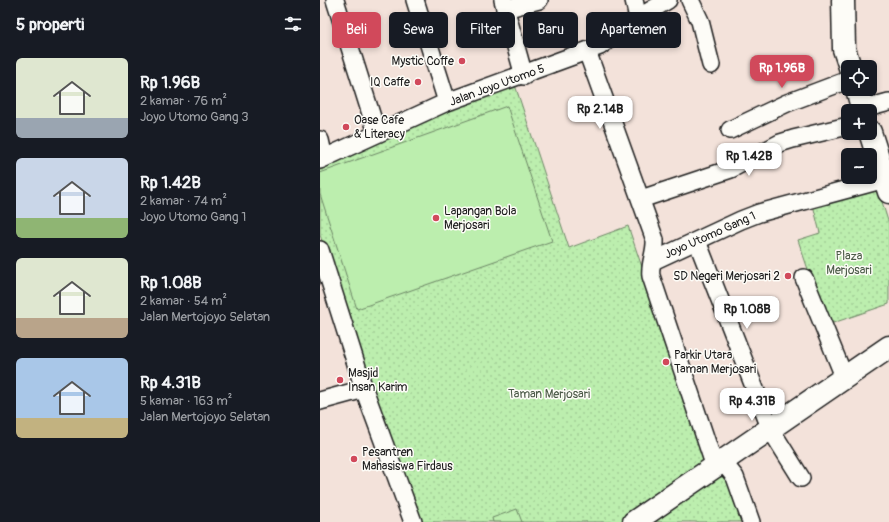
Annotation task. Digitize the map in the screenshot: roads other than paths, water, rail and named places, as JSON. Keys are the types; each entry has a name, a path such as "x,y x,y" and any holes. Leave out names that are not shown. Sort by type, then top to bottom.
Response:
{"main road":[{"path":"843,0 844,49 848,60"},
{"path":"873,140 887,185"},
{"path":"634,522 771,430 889,348"}],"street":[{"path":"335,0 376,133"},
{"path":"415,0 447,102"},
{"path":"524,76 504,5 539,0"},
{"path":"634,0 637,12"},
{"name":"Jalan Joyo Utomo 5","path":"648,12 668,0"},
{"path":"690,0 700,21 712,65"},
{"name":"Jalan Joyo Utomo 5","path":"322,159 376,133 447,102 524,76 595,48"},
{"path":"587,51 655,240 656,249 650,271 651,276 719,464 735,477 751,522"},
{"path":"730,130 787,103 841,83"},
{"path":"861,103 889,102"},
{"path":"641,199 741,165 787,141 841,128"},
{"path":"320,140 322,159"},
{"name":"Joyo Utomo Gang 1","path":"653,261 759,213 887,185"},
{"path":"697,241 771,430 801,478"},
{"path":"320,250 364,389 413,522"},
{"path":"804,278 845,379"},
{"path":"320,401 364,389"}],"place":[{"name":"Mystic Coffe","path":"462,61"},
{"name":"IQ Caffe","path":"418,82"},
{"name":"Oase Cafe & Literacy","path":"346,127"},
{"name":"Lapangan Bola Merjosari","path":"436,218"},
{"name":"SD Negeri Merjosari 2","path":"788,276"},
{"name":"Parkir Utara Taman Merjosari","path":"666,362"},
{"name":"Masjid Insan Karim","path":"340,380"},
{"name":"Pesantren Mahasiswa Firdaus","path":"354,459"}],"park label":[{"name":"Plaza Merjosari","path":"849,263"},
{"name":"Taman Merjosari","path":"549,394"}]}
